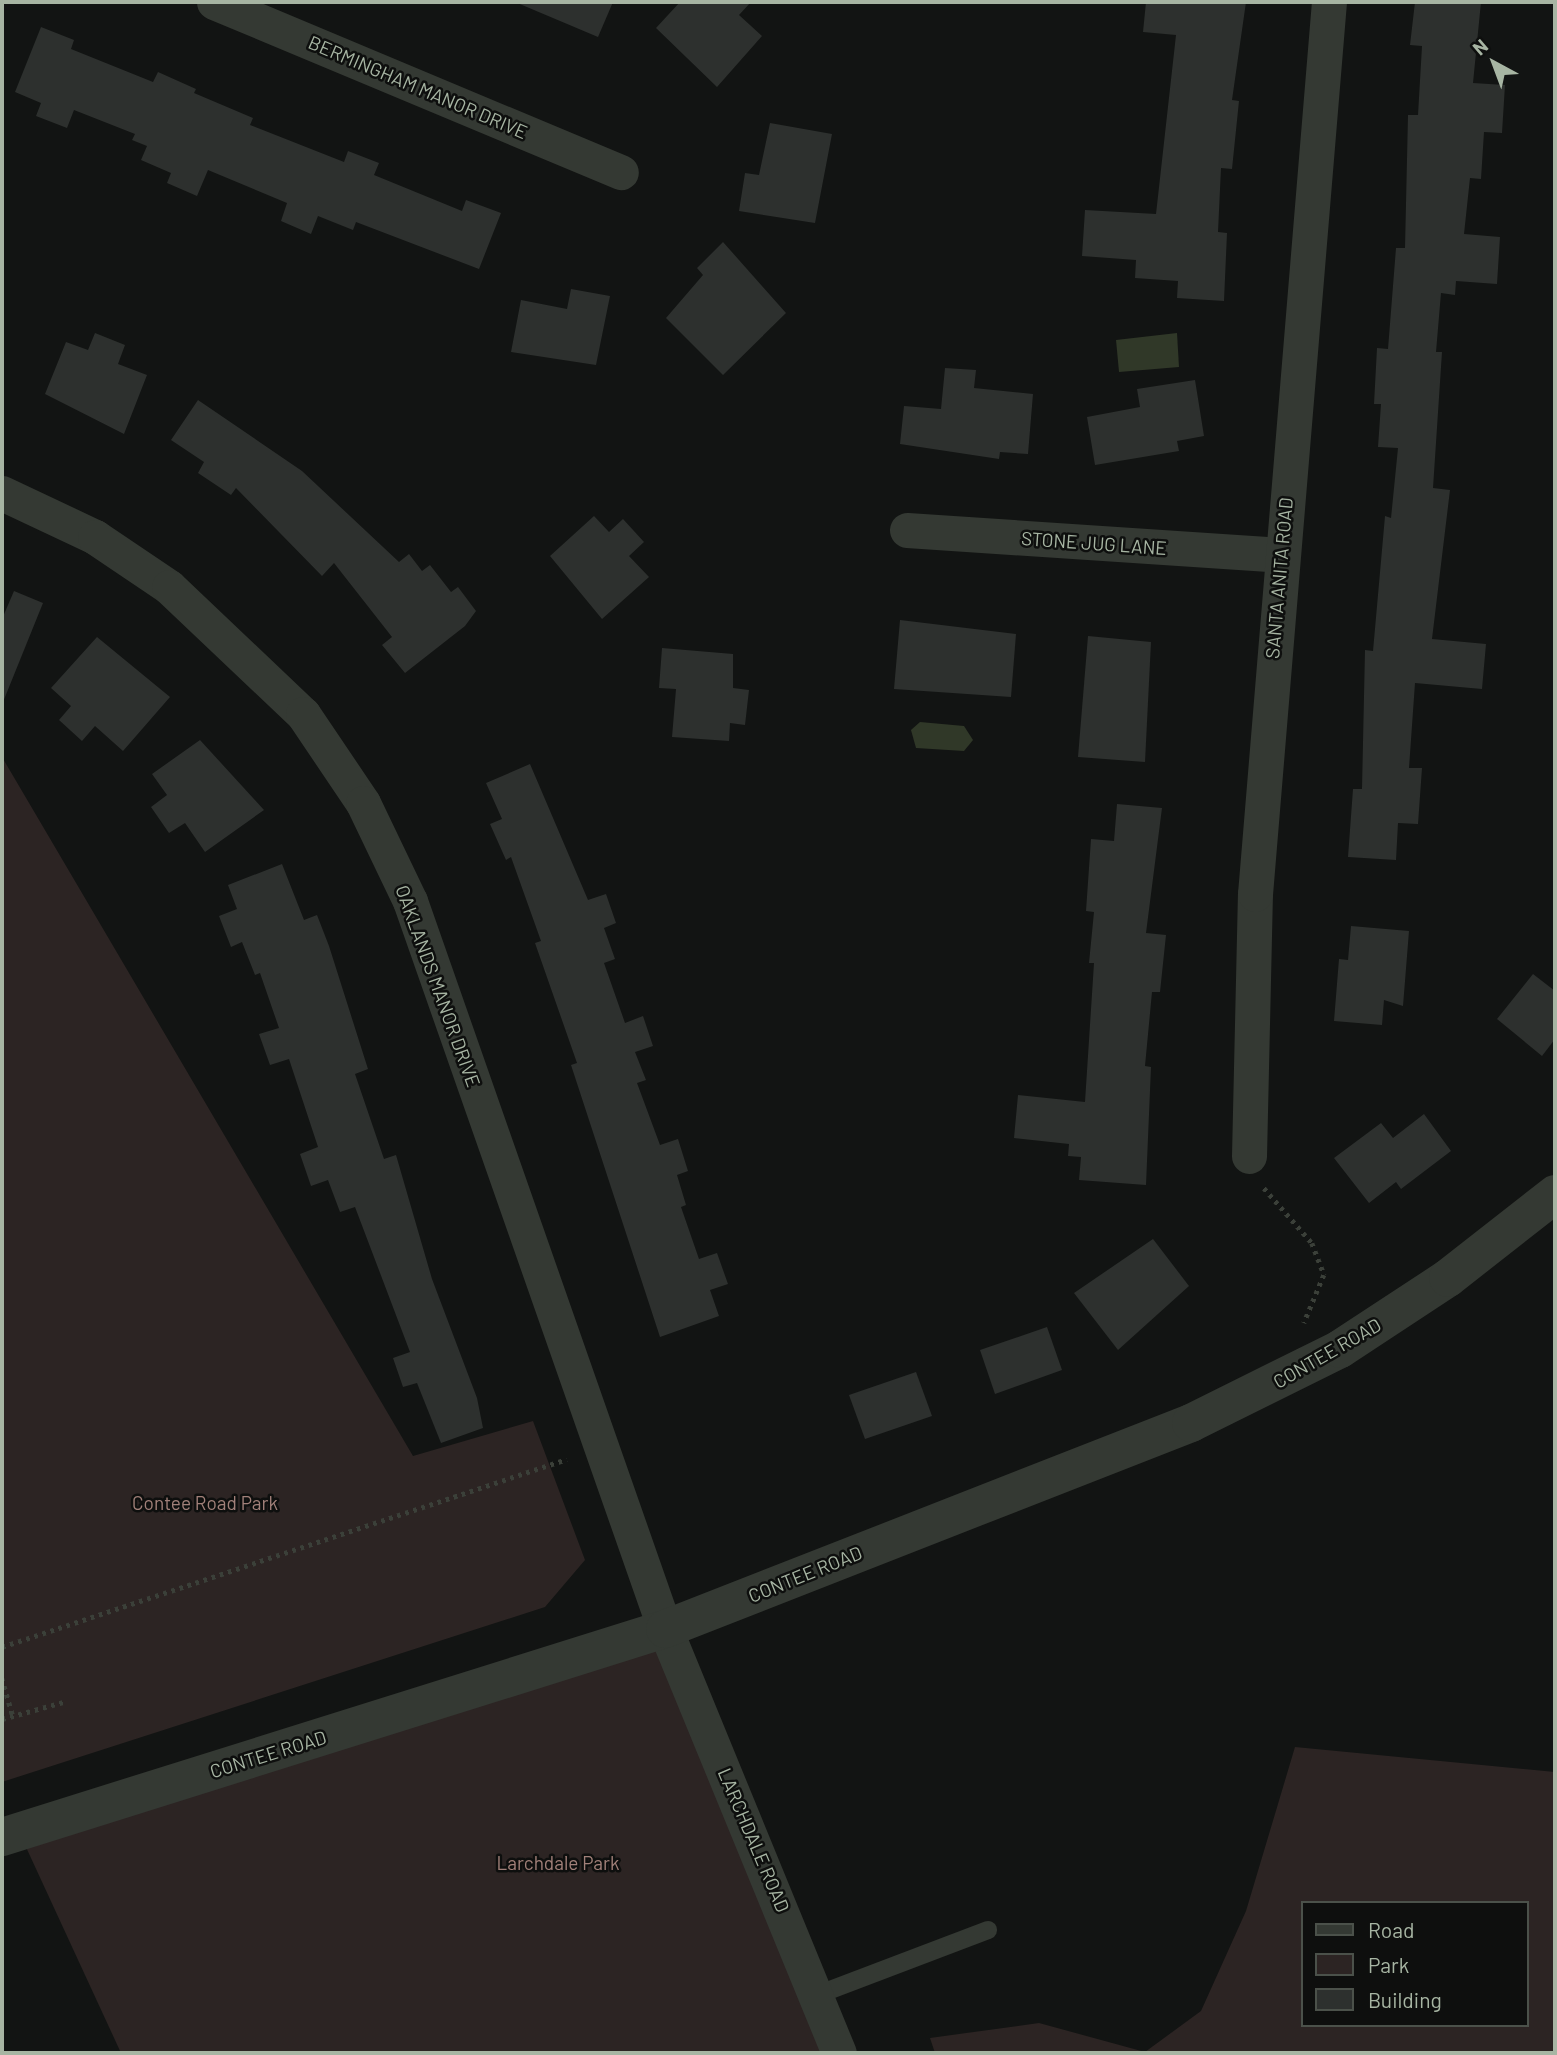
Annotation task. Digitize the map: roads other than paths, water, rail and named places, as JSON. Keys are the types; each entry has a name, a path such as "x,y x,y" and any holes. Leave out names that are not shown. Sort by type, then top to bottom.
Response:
{"street":[{"name":"BERMINGHAM MANOR DRIVE","path":"214,2 621,172"},
{"name":"SANTA ANITA ROAD","path":"1250,1156 1250,982 1281,555 1329,2"},
{"name":"OAKLANDS MANOR DRIVE","path":"2,493 95,537 180,596 303,713 363,803 410,901 665,1629"},
{"name":"STONE JUG LANE","path":"907,530 1281,555"},
{"name":"CONTEE ROAD","path":"2,1838 665,1629 1270,1387 1448,1278 1555,1194"},
{"name":"LARCHDALE ROAD","path":"665,1629 839,2053"}],"lane":[{"path":"817,1995 988,1930"}],"park label":[{"name":"Contee Road Park","path":"205,1503"},
{"name":"Larchdale Park","path":"558,1863"}]}
